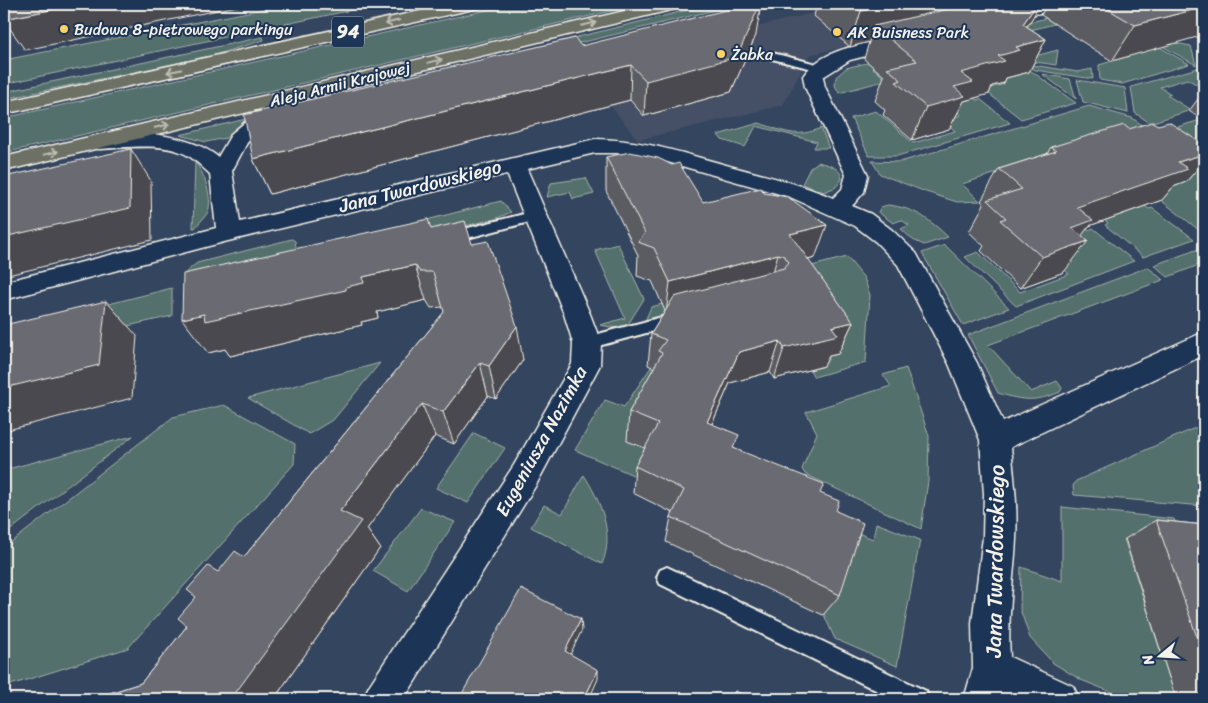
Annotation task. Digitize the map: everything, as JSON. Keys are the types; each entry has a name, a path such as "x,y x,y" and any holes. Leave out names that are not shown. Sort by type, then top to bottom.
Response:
{"main road":[{"name":"94","path":"4,108 474,4"},
{"name":"Aleja Armii Krajowej","path":"4,164 676,4"}],"street":[{"path":"980,22 1056,4"},
{"path":"836,207 852,192 857,175 814,87 813,76 836,58 922,37"},
{"path":"228,233 228,216 221,171 239,138 265,116 302,93"},
{"path":"98,142 140,142 193,149 221,171"},
{"name":"Jana Twardowskiego","path":"4,292 228,233 595,146 616,146 669,156 798,192 863,220 884,236 906,259 963,363 995,440 1000,494 1000,537 990,623 987,684 1060,699"},
{"name":"Eugeniusza Nazimka","path":"382,699 525,474 586,365 587,342 514,164"},
{"name":"Jana Twardowskiego","path":"995,440 1204,343"}],"lane":[{"path":"768,55 821,68"},
{"path":"434,241 536,216"},
{"path":"587,342 693,315"},
{"path":"667,577 918,699"}],"shaded area":[{"path":"849,4 975,16 810,55 783,105 638,140 582,70"}],"green space":[{"path":"289,4 380,4 4,84 4,60"},
{"path":"514,4 641,4 4,153 4,118"},
{"path":"712,4 740,4 551,50 529,49"},
{"path":"1090,7 1189,64 1122,84 1100,80 1099,65 1126,57 1058,23 1011,35 1039,55 1058,50 1056,65 1022,60 987,33"},
{"path":"981,35 1076,103 1021,119 984,90 1004,84 1000,80 1010,77 955,47 873,68 887,80 839,93 835,85 836,77 846,68"},
{"path":"263,37 264,40 211,56 4,99 4,92"},
{"path":"1148,38 1191,46 1196,65"},
{"path":"1026,64 1078,72 1092,69 1093,79 1035,70"},
{"path":"1198,68 1204,69 1204,83 1198,85 1187,79 1160,87 1171,94 1167,95 1189,109 1188,111 1150,123 1135,113 1131,87"},
{"path":"1042,74 1070,79 1076,99"},
{"path":"1077,80 1125,88 1128,113 1083,102"},
{"path":"969,95 977,100 980,99 1010,123 897,156 869,156 851,118 876,111 913,143 955,131 944,121 961,115 945,101"},
{"path":"1089,106 1132,118 1204,167 1204,234 1153,194 1175,186 1108,138 962,184 980,201 957,202 926,192 880,174 872,161 900,162"},
{"path":"246,119 226,138 206,142 180,135"},
{"path":"1204,119 1204,158 1164,131"},
{"path":"759,123 790,133 804,133 821,128 829,148 814,148 817,142 756,126 745,147 722,140 718,135"},
{"path":"195,162 202,172 207,186 209,206 208,212 193,228"},
{"path":"818,162 837,169 842,179 836,187 824,192 802,184 810,168"},
{"path":"586,178 594,194 573,199 570,192 547,197 551,183"},
{"path":"501,201 511,212 495,219 207,285 186,304 186,272 197,263 292,239 295,241 297,253"},
{"path":"1140,203 1149,209 1152,208 1194,239 1143,257 1105,225 1108,223 1100,216"},
{"path":"888,205 898,206 921,215 948,237 924,245 913,240 901,229 909,225 901,220 893,223 878,212 881,207"},
{"path":"1081,223 1089,230 1093,228 1134,261 1016,306 965,257 978,252 1020,292 1069,274 1055,261"},
{"path":"618,244 644,299 627,326 616,328 600,325 625,318 595,250"},
{"path":"945,245 1009,308 963,325 922,253"},
{"path":"1204,247 1204,263 1168,277 1154,265"},
{"path":"847,257 864,278 870,295 866,362 814,377 810,370 824,366 819,359 838,353 789,284 645,321 651,307"},
{"path":"1148,267 1163,280 988,345 1031,392 1057,381 1062,388 1060,392 1036,399 1015,398 998,393 968,335"},
{"path":"172,288 172,316 52,343 89,309"},
{"path":"380,363 334,419 309,434 248,398"},
{"path":"651,367 662,371 627,440 653,452 640,478 575,450 605,400 624,407"},
{"path":"906,368 929,436 928,481 921,529 805,474 802,469 817,433 806,412 891,386 883,375"},
{"path":"224,405 295,444 294,464 128,648 4,687 4,548 173,417"},
{"path":"1204,424 1204,506 1074,495 1073,486 1076,481"},
{"path":"474,433 505,448 468,503 436,488"},
{"path":"133,436 4,535 4,470"},
{"path":"584,475 595,495 604,518 607,541 606,553 602,564 531,527 544,505 562,514"},
{"path":"1062,507 1174,519 1184,546 1124,539 1175,696 1196,699 1129,699 1081,680 1053,663 1030,638 1020,609 1021,567 1062,581"},
{"path":"421,508 455,522 408,591 373,571"},
{"path":"808,513 873,539 876,523 920,540 897,666 835,639 824,615 846,547"}],"building":[{"path":"4,4 81,4 4,19"},
{"path":"750,4 760,4 737,57 646,81 631,65 253,159 244,115 575,38 581,46"},
{"path":"851,4 894,4 861,11"},
{"path":"970,4 1037,4 1023,24 1046,39 1016,47 1020,50 998,56 1005,61 961,73 973,82 954,87 965,96 926,107 896,82 901,80 887,68 917,61 874,26"},
{"path":"1099,4 1204,4 1204,7 1135,25"},
{"path":"1152,122 1158,125 1169,122 1204,145 1204,154 1178,162 1188,169 1077,207 1093,220 1072,228 1088,241 1042,257 1000,220 1006,218 987,200 1022,189 999,169 1056,151 1051,147 1124,125 1129,129"},
{"path":"131,149 130,208 4,237 4,177"},
{"path":"630,152 658,158 672,165 679,163 703,202 761,188 764,193 788,197 827,225 790,234 853,322 832,327 838,335 784,348 780,341 739,352 707,422 739,435 733,448 824,484 820,493 839,501 836,511 863,523 840,595 671,517 684,490 635,466 658,424 629,412 662,353 658,351 666,340 651,334 674,297 784,268 789,262 784,256 778,254 670,282 654,248 638,242 645,233 606,157"},
{"path":"428,219 431,229 465,221 472,244 488,241 517,326 489,366 480,363 443,412 422,404 340,511 361,521 231,699 91,699 141,683 187,626 178,618 196,597 187,590 208,566 218,572 235,551 244,557 444,312 433,272 420,272 415,265 363,277 364,283 346,287 346,290 205,321 204,314 182,319 183,274"},
{"path":"106,301 99,365 4,388 4,325"},
{"path":"1156,520 1204,525 1204,657"},
{"path":"521,589 581,619 565,651 598,670 584,699 459,699"},
{"path":"735,691 752,699 732,699"}],"place":[{"name":"Budowa 8-piętrowego parkingu","path":"64,29"},
{"name":"AK Buisness Park","path":"837,32"},
{"name":"Żabka","path":"721,54"}]}
